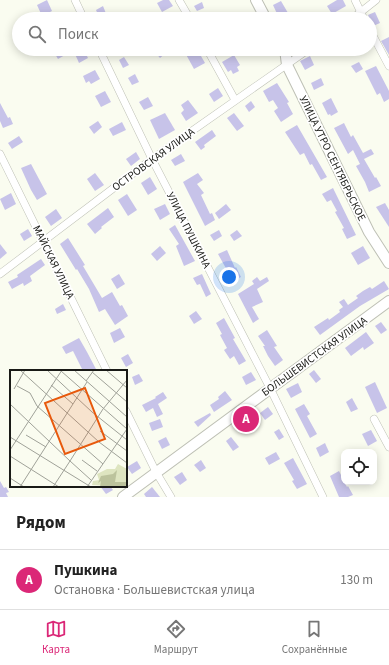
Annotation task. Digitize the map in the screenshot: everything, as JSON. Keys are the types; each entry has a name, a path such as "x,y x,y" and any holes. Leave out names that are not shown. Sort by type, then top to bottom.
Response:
{"street":[{"path":"75,0 81,12"},
{"path":"179,0 186,12"},
{"path":"256,0 262,12"},
{"path":"355,0 361,12"},
{"path":"366,12 376,0"},
{"path":"377,43 389,66"},
{"name":"УЛИЦА ПУШКИНА","path":"101,56 152,159 270,388 322,497"},
{"path":"211,56 235,100"},
{"name":"УЛИЦА УТРО СЕНТЯБРЬСКОЕ","path":"286,56 287,65 368,232 389,263"},
{"name":"ОСТРОВСКАЯ УЛИЦА","path":"0,274 152,159 299,56"},
{"name":"МАЙСКАЯ УЛИЦА","path":"0,154 106,370"},
{"name":"БОЛЬШЕВИСТСКАЯ УЛИЦА","path":"123,497 389,301"},
{"path":"127,413 156,472 171,497"},
{"path":"374,419 389,446"}],"building":[{"path":"47,0 52,11 40,12 37,5"},
{"path":"163,0 169,0 173,6 162,12 157,3"},
{"path":"337,0 343,0 346,6 336,12 331,12 327,6"},
{"path":"281,1 287,12 276,12 273,5"},
{"path":"202,2 204,8 197,11 194,6"},
{"path":"103,6 105,12 97,12 96,10"},
{"path":"377,16 380,23 377,24"},
{"path":"389,37 389,55 381,41"},
{"path":"56,56 63,56 58,59"},
{"path":"76,56 87,56 88,58 79,63"},
{"path":"187,56 201,56 205,63 194,69"},
{"path":"235,56 240,65 237,67 239,71 233,74 231,70 228,72 222,62"},
{"path":"310,56 314,65 305,70 300,61"},
{"path":"124,57 129,65 123,68 119,60"},
{"path":"359,62 363,69 356,73 351,66"},
{"path":"376,66 389,91 389,99 384,102 380,93 377,95 365,71"},
{"path":"95,70 100,79 91,84 89,81 86,83 83,76"},
{"path":"135,74 139,82 132,85 128,78"},
{"path":"321,78 324,85 314,90 311,83"},
{"path":"277,83 289,102 287,103 293,114 281,122 274,111 278,108 273,100 269,102 263,91"},
{"path":"218,88 223,96 214,102 209,94"},
{"path":"105,91 111,102 101,107 95,96"},
{"path":"148,97 153,106 144,110 139,102"},
{"path":"331,98 338,112 331,116 330,114 328,115 322,103"},
{"path":"188,100 198,113 186,121 181,113 184,110 181,105"},
{"path":"251,101 255,107 249,112 245,106"},
{"path":"0,103 13,124 3,128 0,121"},
{"path":"165,113 175,130 159,139 150,120"},
{"path":"234,113 244,126 237,131 227,118"},
{"path":"98,121 102,127 94,134 89,127"},
{"path":"122,122 126,130 113,136 109,129"},
{"path":"344,123 351,137 353,135 363,153 371,149 374,154 364,159 381,186 369,192 356,166 360,164 353,150 348,154 334,128"},
{"path":"297,125 327,177 321,180 312,164 310,165 304,153 300,155 285,132"},
{"path":"212,130 216,136 204,145 205,147 201,150 195,142"},
{"path":"19,136 23,142 12,149 8,143"},
{"path":"136,152 140,159 131,166 126,159"},
{"path":"181,154 185,161 175,166 171,160"},
{"path":"31,164 47,194 37,200 21,168"},
{"path":"95,173 104,185 95,191 87,179"},
{"path":"198,173 203,180 197,184 204,193 201,195 210,214 212,213 215,220 205,226 183,182"},
{"path":"150,177 157,189 148,195 141,183"},
{"path":"333,188 356,235 347,239 342,229 344,228 335,212 337,211 331,200 327,202 322,194"},
{"path":"11,193 16,204 5,210 0,199"},
{"path":"127,194 137,210 128,216 118,200"},
{"path":"385,203 389,210 389,227 376,207"},
{"path":"165,204 170,214 160,220 154,209"},
{"path":"226,204 231,210 219,219 215,213"},
{"path":"108,208 114,217 101,227 102,228 95,234 87,224"},
{"path":"56,209 62,218 51,226 45,217"},
{"path":"175,225 195,261 184,266 176,246 179,244 169,229"},
{"path":"28,229 32,236 24,241 20,234"},
{"path":"219,230 222,236 214,241 210,235"},
{"path":"237,230 242,236 234,241 230,235"},
{"path":"68,238 85,265 83,266 102,298 112,292 128,316 115,325 105,309 99,312 89,289 60,244"},
{"path":"0,244 7,253 0,259"},
{"path":"160,246 166,253 157,261 151,254"},
{"path":"363,246 370,258 358,265 351,253"},
{"path":"227,250 241,277 233,281 218,254"},
{"path":"41,259 45,265 30,276 32,281 24,286 23,283 12,289 8,282 18,277 17,275"},
{"path":"119,274 125,284 117,289 111,279"},
{"path":"202,274 211,294 206,297 200,284 197,285 193,278"},
{"path":"257,277 260,281 267,277 269,281 257,289 263,302 252,307 259,319 253,323 238,294 254,284 252,281"},
{"path":"384,281 389,289 360,306 320,335 314,327 328,318 329,320 340,312 339,310 343,307 339,302 344,299 348,305 358,298 356,296 363,291 370,287 372,289"},
{"path":"63,304 66,310 57,314 55,309"},
{"path":"196,311 202,319 194,324 189,316"},
{"path":"224,318 235,338 233,339 246,361 239,365 234,356 230,359 224,350 227,348 216,323"},
{"path":"381,322 387,330 381,334 375,326"},
{"path":"120,328 125,337 114,343 110,333"},
{"path":"267,330 277,346 274,347 283,360 275,366 258,336"},
{"path":"366,332 374,343 364,350 363,347 351,356 345,348"},
{"path":"79,338 96,370 82,370 73,351 66,354 62,347"},
{"path":"128,354 133,363 126,367 121,358"},
{"path":"314,370 321,379 316,383 309,374"},
{"path":"251,372 256,380 246,385 242,377"},
{"path":"139,374 143,381 135,385 132,377"},
{"path":"375,382 387,408 377,413 365,387"},
{"path":"298,383 302,392 291,398 286,389"},
{"path":"225,391 232,400 214,412 210,405 219,399 218,397"},
{"path":"163,392 167,398 158,404 163,414 157,417 153,408 146,412 142,405 156,398 155,397"},
{"path":"352,398 358,409 351,412 346,402"},
{"path":"304,404 310,414 307,416 317,434 310,438 295,409"},
{"path":"268,407 273,414 265,420 260,413"},
{"path":"210,413 211,415 198,427 194,422"},
{"path":"160,419 163,427 152,431 149,423"},
{"path":"279,429 284,437 279,440 274,432"},
{"path":"371,430 377,441 368,446 362,434"},
{"path":"166,437 170,445 162,449 158,441"},
{"path":"231,437 239,447 233,451 226,441"},
{"path":"325,443 329,452 320,457 316,448"},
{"path":"276,452 280,459 269,465 265,458"},
{"path":"293,458 307,484 297,489 292,481 294,480 284,463"},
{"path":"201,460 206,468 200,472 194,465"},
{"path":"137,461 141,468 132,474 127,467"},
{"path":"339,471 341,475 341,485 348,486 353,495 348,497 339,497 330,476"},
{"path":"182,472 187,480 180,485 174,477"},
{"path":"0,481 4,488 6,487 9,492 6,493 8,497 0,497"},
{"path":"101,487 111,487 113,490 106,494"},
{"path":"152,487 160,497 146,497 144,494"}],"place":[{"name":"Пушкина","path":"246,419"}]}
